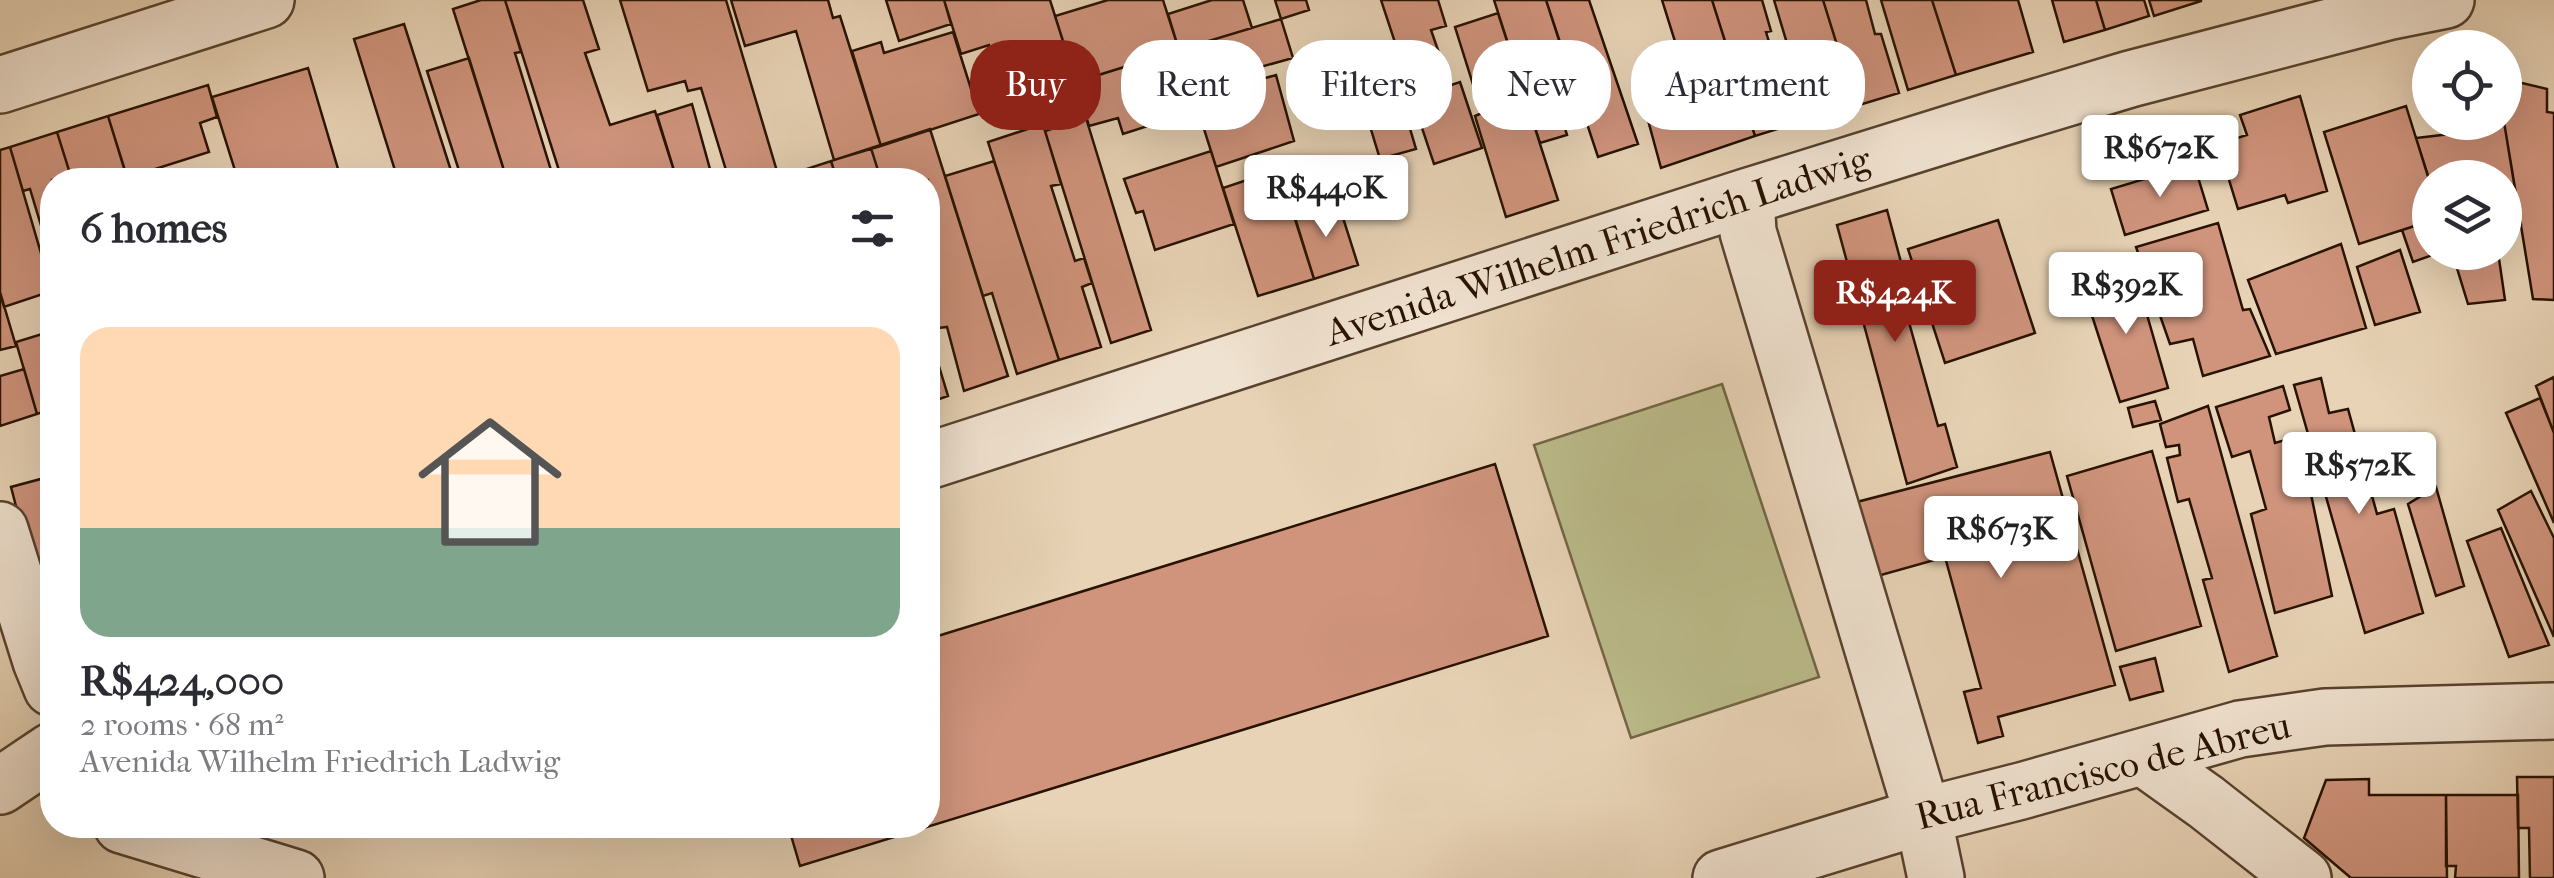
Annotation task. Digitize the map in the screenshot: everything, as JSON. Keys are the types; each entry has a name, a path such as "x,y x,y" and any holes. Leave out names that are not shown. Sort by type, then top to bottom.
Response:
{"street":[{"path":"0,85 266,0"},
{"name":"Avenida Wilhelm Friedrich Ladwig","path":"940,457 1746,197 2130,79 2390,5 2446,0"},
{"path":"1746,197 1748,232 1923,816 1936,878"},
{"path":"0,530 40,657"},
{"name":"Rua Francisco de Abreu","path":"1720,878 1923,816 2240,729 2325,717 2554,710"},
{"path":"2143,757 2304,878"},
{"path":"0,787 40,759"},
{"path":"0,787 40,800"},
{"path":"165,838 296,878"}],"green space":[{"path":"1722,384 1819,677 1631,738 1534,445"}],"building":[{"path":"481,0 505,0 521,52 515,53 550,168 503,168 453,9"},
{"path":"505,0 583,0 599,49 585,53 610,125 655,111 673,168 558,168"},
{"path":"620,0 726,0 776,168 725,168 701,88 688,91 685,81 648,91"},
{"path":"731,0 828,0 833,18 840,16 881,146 834,160 796,31 745,46"},
{"path":"886,0 944,0 951,24 899,41"},
{"path":"944,0 1050,0 1063,40 970,40 970,51 961,54"},
{"path":"1108,0 1163,0 1176,40 1121,40 1121,68 1101,74 1101,40 1063,40 1055,16"},
{"path":"1212,0 1243,0 1252,28 1212,40 1176,40 1168,14"},
{"path":"1275,0 1306,0 1309,10 1281,19"},
{"path":"1381,0 1438,0 1446,26 1431,30 1434,40 1394,40"},
{"path":"1494,0 1546,0 1559,40 1507,40"},
{"path":"1546,0 1589,0 1603,40 1559,40"},
{"path":"1662,0 1712,0 1725,40 1675,40"},
{"path":"1712,0 1762,0 1771,31 1766,32 1768,40 1725,40"},
{"path":"1774,0 1823,0 1835,40 1786,40"},
{"path":"1823,0 1866,0 1899,93 1865,103 1865,40 1835,40"},
{"path":"1881,0 1932,0 1956,75 1908,90"},
{"path":"1932,0 2018,0 2033,52 1956,75"},
{"path":"2052,0 2096,0 2105,30 2064,42"},
{"path":"2096,0 2144,0 2149,16 2105,30"},
{"path":"2149,0 2201,0 2201,1 2154,16"},
{"path":"1498,13 1507,40 1472,40 1472,81 1455,27"},
{"path":"1281,19 1287,40 1286,60 1266,65 1266,40 1212,40"},
{"path":"404,24 450,168 394,168 354,39"},
{"path":"953,32 970,86 970,117 881,146 852,51 881,42 884,53"},
{"path":"469,58 503,168 458,168 427,71"},
{"path":"1611,65 1638,144 1598,157 1589,130 1611,130"},
{"path":"308,68 338,168 234,168 212,97"},
{"path":"1121,68 1121,128 1118,118 1101,123 1101,74"},
{"path":"1276,75 1286,112 1286,130 1291,130 1294,141 1216,167 1204,130 1266,130 1266,78"},
{"path":"1460,82 1472,130 1476,130 1482,148 1434,164 1423,130 1452,130 1452,85"},
{"path":"2522,83 2547,89 2547,112 2554,113 2554,300 2533,299 2522,232 2522,160 2510,160 2507,140 2522,140"},
{"path":"208,85 217,117 200,123 209,152 159,168 124,168 108,116"},
{"path":"2300,96 2327,191 2288,203 2285,195 2238,209 2218,144 2247,135 2240,115"},
{"path":"692,104 710,168 673,168 657,115"},
{"path":"2406,106 2412,140 2417,140 2423,160 2412,160 2412,227 2359,244 2324,132"},
{"path":"108,116 124,168 68,168 57,132"},
{"path":"2176,121 2184,145 2152,155 2145,130"},
{"path":"930,129 1008,376 964,391 947,327 940,328 940,168 877,168 871,148"},
{"path":"1025,130 1045,130 1061,184 1051,186 1075,261 1084,258 1092,283 1082,287 1101,347 1059,360 988,142"},
{"path":"1090,130 1151,330 1111,343 1045,131"},
{"path":"1371,130 1410,130 1416,149 1380,159"},
{"path":"1479,130 1536,130 1558,200 1506,217"},
{"path":"1536,130 1565,130 1567,135 1540,143"},
{"path":"1651,130 1753,130 1755,136 1661,168"},
{"path":"1753,130 1774,130 1755,136"},
{"path":"57,132 68,168 40,168 40,222 30,189 23,191 10,147"},
{"path":"2417,140 2507,140 2510,160 2423,160"},
{"path":"10,147 40,250 40,295 4,307 0,293 0,150"},
{"path":"871,148 877,168 833,168 831,161"},
{"path":"1211,151 1234,224 1155,250 1143,211 1136,213 1124,179"},
{"path":"831,161 833,168 810,168"},
{"path":"994,161 1059,360 1017,374 992,293 983,296 945,176"},
{"path":"2194,164 2208,210 2125,235 2111,189"},
{"path":"1280,169 1314,279 1258,296 1223,188"},
{"path":"1338,202 1358,265 1314,279 1294,216"},
{"path":"1887,210 1913,307 1905,308 1938,426 1945,424 1957,467 1907,484 1837,225"},
{"path":"1998,220 2035,333 1945,363 1908,249"},
{"path":"2218,223 2243,310 2250,309 2270,356 2203,376 2193,339 2170,344 2136,247"},
{"path":"2412,227 2412,259 2402,230"},
{"path":"2341,244 2366,328 2276,354 2248,280"},
{"path":"2400,250 2420,312 2375,325 2357,267"},
{"path":"2458,270 2501,270 2505,300 2468,304"},
{"path":"2135,273 2168,388 2120,402 2083,288"},
{"path":"0,292 16,346 0,350"},
{"path":"40,335 37,414 16,342"},
{"path":"24,369 37,414 0,426 0,376"},
{"path":"940,370 948,396 940,399"},
{"path":"2554,377 2554,433 2536,386"},
{"path":"2321,378 2329,413 2348,409 2377,514 2394,509 2423,613 2365,633 2294,385"},
{"path":"2283,386 2290,410 2269,417 2275,443 2299,436 2332,596 2275,613 2251,514 2266,509 2250,451 2232,457 2216,407"},
{"path":"2540,398 2554,433 2554,523 2506,413"},
{"path":"2155,401 2161,420 2133,427 2128,408"},
{"path":"2208,406 2277,656 2229,672 2203,580 2212,578 2189,499 2178,502 2167,458 2180,455 2179,445 2166,447 2160,424"},
{"path":"2152,451 2201,626 2116,651 2067,476"},
{"path":"2050,452 2115,685 1998,717 2003,736 1978,743 1964,692 1981,688 1945,557 1874,577 1853,503"},
{"path":"1495,464 1548,636 940,823 940,635"},
{"path":"40,479 40,598 11,487"},
{"path":"2436,487 2464,586 2436,596 2408,504"},
{"path":"2531,491 2554,538 2554,637 2498,510"},
{"path":"2501,528 2549,645 2509,657 2467,541"},
{"path":"2155,658 2163,691 2130,700 2120,667"},
{"path":"2517,777 2554,777 2554,878 2530,878 2529,828 2518,828"},
{"path":"2369,779 2369,795 2446,795 2447,878 2351,878 2304,838 2326,780"},
{"path":"2446,795 2518,795 2519,878 2455,878 2456,866 2446,866"},
{"path":"792,838 891,838 800,866"}]}
